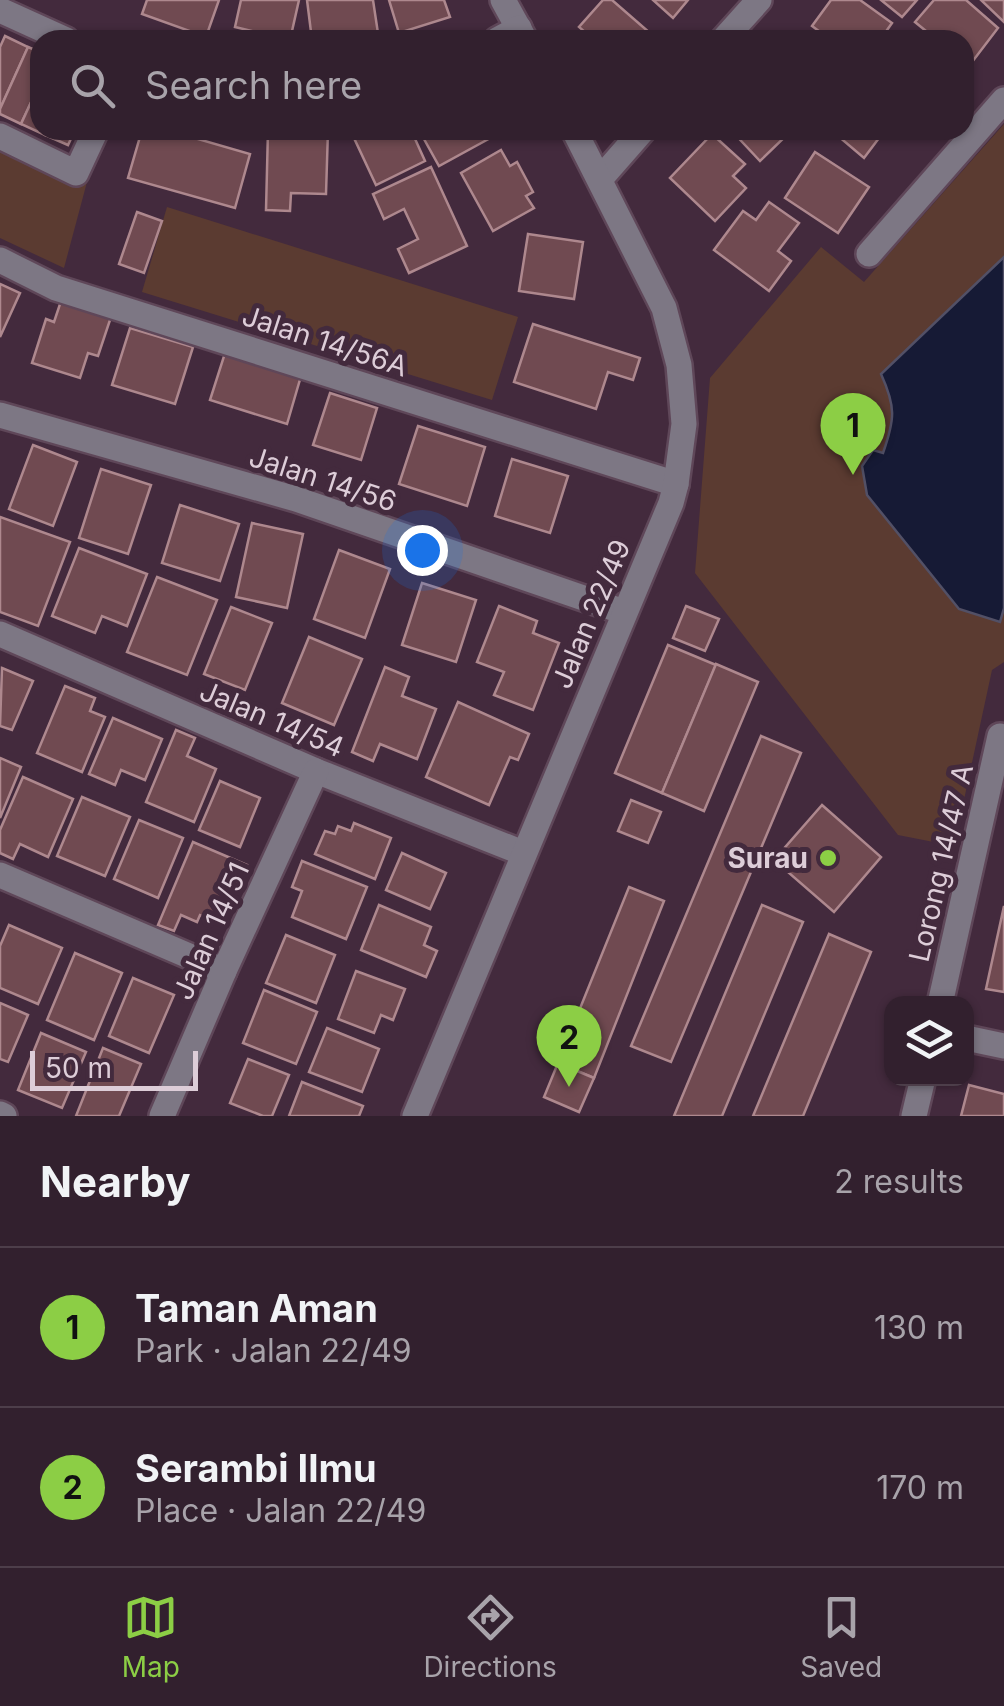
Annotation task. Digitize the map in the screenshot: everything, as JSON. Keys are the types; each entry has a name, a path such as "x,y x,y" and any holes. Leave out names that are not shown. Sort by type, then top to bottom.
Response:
{"street":[{"path":"503,0 512,30"},
{"path":"732,30 758,0"},
{"path":"0,10 44,30"},
{"path":"974,134 1004,100"},
{"path":"0,136 76,172 91,140"},
{"name":"Jalan 22/49","path":"415,1116 676,484 684,424 679,365 664,308 579,140"},
{"path":"600,178 634,140"},
{"path":"868,254 969,140"},
{"name":"Jalan 14/56A","path":"0,260 56,288 676,484"},
{"name":"Jalan 14/56","path":"0,415 296,499 624,612"},
{"name":"Jalan 14/54","path":"0,634 316,771 523,853"},
{"name":"Lorong 14/47 A","path":"942,996 1000,736"},
{"name":"Jalan 14/51","path":"162,1116 316,771"},
{"path":"0,875 224,971"},
{"path":"974,1040 1004,1046"},
{"path":"914,1116 920,1086"}],"shaded area":[{"path":"1004,124 1004,662 992,670 954,846 898,835 695,573 710,378 821,247 864,282"},
{"path":"0,142 87,182 64,268 0,238"},
{"path":"167,207 518,317 492,400 142,292"}],"water":[{"path":"1004,257 1004,608 1000,622 959,609 867,495 862,466 873,450 883,453 890,431 891,405 881,374"}],"building":[{"path":"147,0 219,0 208,30 187,30 142,14"},
{"path":"241,0 299,0 292,30 235,27"},
{"path":"307,0 373,0 378,30 311,30"},
{"path":"389,0 444,0 450,17 398,30"},
{"path":"603,0 612,0 646,30 582,30 579,27"},
{"path":"653,0 688,0 673,18"},
{"path":"831,0 860,0 892,23 887,30 817,30 812,26"},
{"path":"881,0 917,0 902,17"},
{"path":"934,0 966,0 998,28 974,59 974,30 925,30 915,22"},
{"path":"981,0 1004,0 1004,22"},
{"path":"5,36 28,47 0,109 0,47"},
{"path":"30,48 30,105 21,124 0,114"},
{"path":"30,105 30,128 21,124"},
{"path":"139,140 202,140 250,154 235,208 128,178"},
{"path":"268,140 328,140 326,194 291,193 290,211 266,210"},
{"path":"355,140 416,140 425,161 376,185"},
{"path":"425,140 487,140 439,166"},
{"path":"706,140 719,140 745,164 733,176 746,188 715,221 670,178"},
{"path":"740,140 782,140 760,161"},
{"path":"843,140 878,140 864,158"},
{"path":"501,150 510,166 517,162 533,192 526,196 534,208 493,231 461,173"},
{"path":"815,152 869,187 838,233 785,198"},
{"path":"431,167 467,246 409,273 398,249 418,239 404,209 384,219 373,194"},
{"path":"769,202 799,223 778,251 791,261 769,291 714,250 743,211 756,220"},
{"path":"137,212 162,221 144,273 119,264"},
{"path":"528,234 583,242 574,299 519,291"},
{"path":"0,284 20,293 0,337"},
{"path":"61,301 111,317 98,356 88,353 80,378 32,363 46,319 54,322"},
{"path":"533,324 640,358 633,380 608,372 596,409 514,382"},
{"path":"130,328 193,347 175,404 112,385"},
{"path":"225,353 301,376 287,424 210,400"},
{"path":"330,393 377,408 361,460 313,445"},
{"path":"418,426 485,447 467,506 399,484"},
{"path":"33,445 77,462 53,526 9,509"},
{"path":"512,459 568,476 550,533 495,516"},
{"path":"101,469 151,485 128,554 79,538"},
{"path":"180,505 239,524 220,581 162,563"},
{"path":"0,517 70,542 38,626 0,612"},
{"path":"252,523 303,534 287,608 236,597"},
{"path":"79,548 147,574 127,626 102,616 95,633 52,616"},
{"path":"339,550 390,569 365,638 314,619"},
{"path":"157,577 217,600 187,675 127,652"},
{"path":"422,583 476,600 456,662 402,645"},
{"path":"499,606 537,621 533,633 559,643 533,710 494,695 504,672 477,662"},
{"path":"686,606 719,619 705,651 673,638"},
{"path":"231,607 272,623 245,690 204,674"},
{"path":"309,637 362,659 334,725 282,703"},
{"path":"668,645 716,665 662,793 615,773"},
{"path":"716,664 758,682 704,811 662,793"},
{"path":"385,667 409,677 402,696 436,709 417,759 380,744 373,761 352,752"},
{"path":"2,668 33,681 12,730 0,726"},
{"path":"65,686 95,698 90,711 105,717 82,772 37,753"},
{"path":"458,702 529,734 518,760 510,757 489,805 426,777"},
{"path":"113,718 162,739 145,780 121,770 115,785 89,774"},
{"path":"176,730 195,738 187,756 216,769 194,822 146,802"},
{"path":"761,736 801,753 671,1062 631,1046"},
{"path":"0,758 21,767 0,818"},
{"path":"23,777 73,799 48,857 20,844 13,859 0,853 0,830"},
{"path":"220,781 260,798 240,847 199,830"},
{"path":"82,797 130,817 105,876 57,856"},
{"path":"631,800 661,812 648,843 618,831"},
{"name":"Surau","path":"822,805 881,857 834,912 774,860"},
{"path":"139,820 183,838 158,898 114,879"},
{"path":"354,823 391,838 375,879 315,854 325,831 335,834 338,826 351,831"},
{"path":"193,842 247,865 223,924 200,915 197,922 181,915 174,931 158,925"},
{"path":"402,853 446,873 430,909 386,890"},
{"path":"302,861 367,887 346,939 292,917 302,891 292,887"},
{"path":"629,887 664,901 594,1078 558,1063"},
{"path":"379,905 431,927 424,945 437,951 426,977 361,950"},
{"path":"762,905 803,922 722,1116 674,1116"},
{"path":"1004,906 1004,992 986,989"},
{"path":"9,925 62,948 38,1004 0,988 0,946"},
{"path":"829,934 871,952 803,1116 753,1116"},
{"path":"286,935 335,955 316,1003 266,983"},
{"path":"75,953 122,973 94,1040 47,1020"},
{"path":"356,971 405,989 393,1020 381,1015 374,1033 338,1019"},
{"path":"133,978 174,995 149,1053 109,1036"},
{"path":"264,990 317,1012 296,1064 243,1043"},
{"path":"0,1003 28,1015 8,1062 0,1059"},
{"path":"327,1028 379,1049 362,1092 309,1072"},
{"path":"41,1033 86,1052 62,1108 18,1090"},
{"path":"103,1048 141,1064 119,1116 76,1116"},
{"path":"248,1059 289,1075 272,1116 230,1103"},
{"path":"558,1063 594,1078 579,1112 544,1097"},
{"path":"302,1082 363,1106 359,1116 289,1116"},
{"path":"969,1086 1004,1094 1004,1116 961,1116"}],"place":[{"name":"Taman Aman","path":"853,475"},
{"name":"Surau","path":"828,858"},
{"name":"Serambi Ilmu","path":"569,1087"}]}
